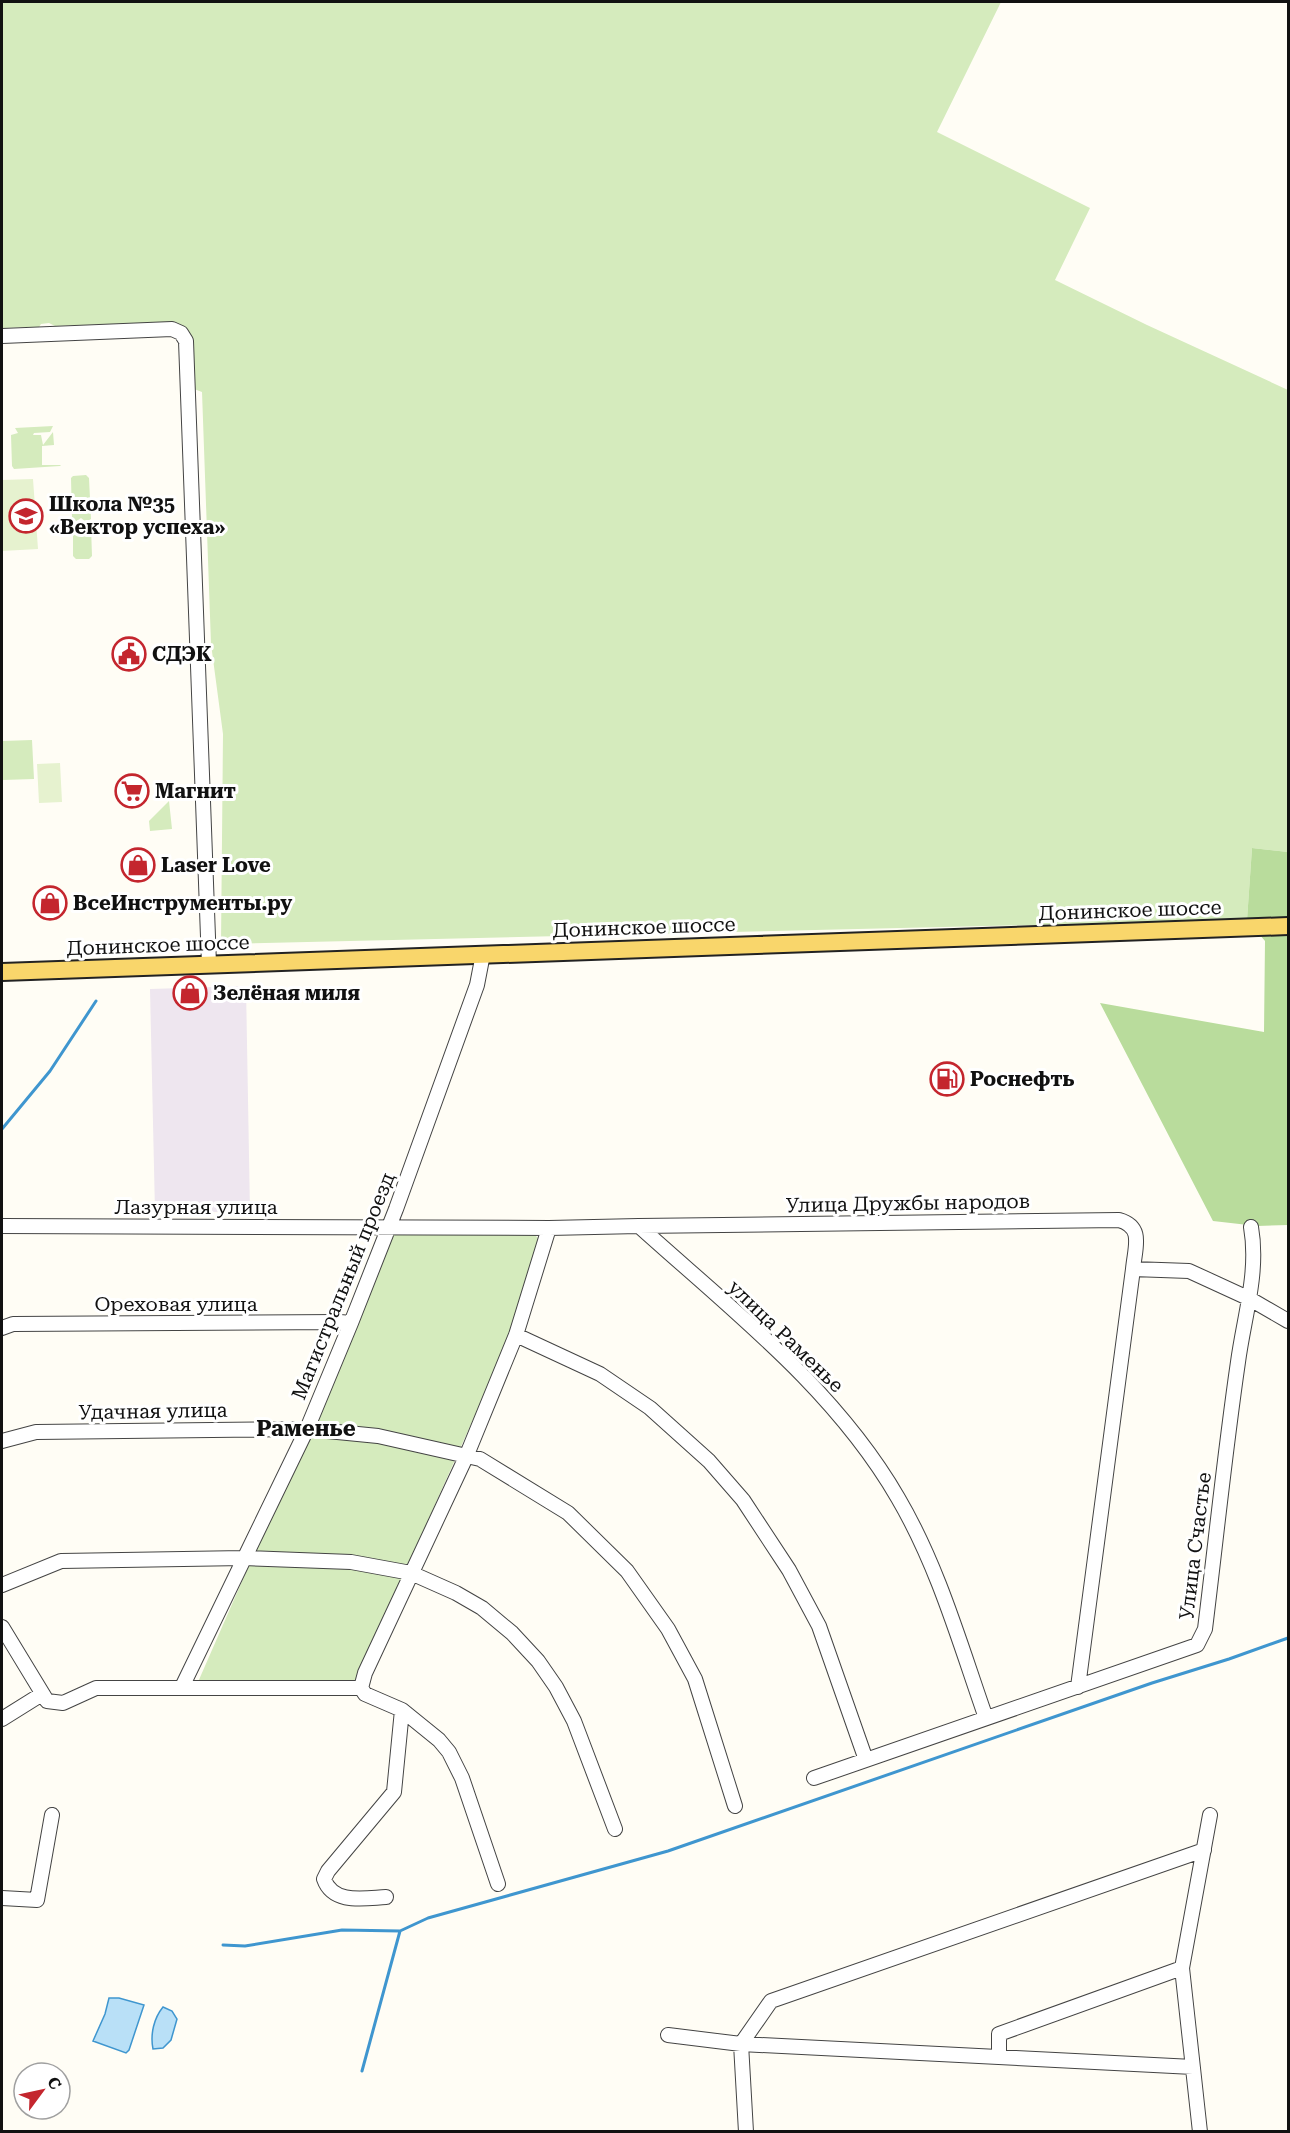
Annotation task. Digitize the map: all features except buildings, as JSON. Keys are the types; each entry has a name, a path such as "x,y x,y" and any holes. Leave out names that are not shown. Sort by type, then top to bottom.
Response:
{"main road":[{"name":"Донинское шоссе","path":"2,972 1288,926"}],"street":[{"path":"2,336 172,329 181,333 186,341 209,964"},
{"name":"Магистральный проезд","path":"182,1688 307,1429 351,1323 390,1227 477,985 483,954"},
{"name":"Улица Дружбы народов","path":"639,1226 1119,1220 1129,1222 1135,1229 1136,1238 1133,1269 1078,1687"},
{"name":"Лазурная улица","path":"2,1226 390,1227"},
{"path":"390,1227 639,1226"},
{"name":"улица Раменье","path":"639,1226 806,1379 841,1416 870,1455 898,1498 934,1573 986,1718"},
{"name":"Улица Счастье","path":"814,1778 1197,1646 1205,1629 1238,1360 1250,1299 1254,1246 1251,1227"},
{"path":"498,1884 455,1761 439,1740 402,1710 364,1694 362,1688 365,1672 466,1457 516,1335 549,1228"},
{"path":"1133,1269 1189,1271 1250,1299 1288,1321"},
{"name":"Ореховая улица","path":"2,1328 13,1324 143,1322 351,1323"},
{"path":"516,1335 600,1374 650,1408 709,1461 743,1500 789,1570 819,1626 866,1760"},
{"name":"Удачная улица","path":"2,1441 36,1432 307,1429 378,1436 480,1459 568,1513 627,1571 668,1629 695,1679 735,1806"},
{"path":"2,1585 61,1561 244,1558 351,1562 411,1573 456,1593 482,1608 512,1633 538,1661 556,1687 574,1720 615,1829"},
{"path":"2,1627 44,1697 63,1703 96,1688 362,1688"},
{"path":"2,1719 44,1697"},
{"path":"386,1897 354,1899 341,1897 331,1891 324,1879 328,1871 394,1792 402,1710"},
{"path":"2,1898 37,1900 52,1815"},
{"path":"1200,2132 1182,1968 1210,1815"},
{"path":"746,2132 741,2044 771,2001 1204,1850"},
{"path":"999,2057 999,2034 1182,1968"},
{"path":"668,2036 741,2044 1193,2067"}],"shaded area":[{"path":"246,986 250,1212 155,1212 150,989"}],"green space":[{"path":"2,2 1001,2 937,132 1090,208 1055,280 1288,390 1288,852 1252,848 1247,920 221,944 223,734 211,644 202,392 194,389 190,335 184,327 173,322 55,326 49,323 41,324 39,327 2,328"},
{"path":"53,426 50,432 33,435 41,435 43,445 53,432 54,445 42,446 42,465 61,465 14,469 11,435 18,433 15,428"},
{"path":"86,475 89,478 91,519 86,522 81,518 75,522 72,519 71,478"},
{"path":"33,479 38,549 2,551 2,480"},
{"path":"86,524 91,527 92,556 89,559 76,559 73,556 73,527 77,525 83,528"},
{"path":"32,740 34,779 3,780 2,741"},
{"path":"60,763 62,802 39,803 37,764"},
{"path":"169,801 172,829 150,831 149,821"},
{"path":"1252,848 1288,852 1288,1225 1257,1226 1213,1221 1100,1003 1264,1032 1265,941 1247,920"},
{"path":"395,1231 535,1235 542,1242 513,1330 354,1686 198,1682"}],"water":[{"path":"109,1998 119,1998 144,2005 126,2053 93,2041 105,2014"},
{"path":"163,2007 172,2011 177,2019 171,2040 163,2048 153,2049 154,2026"}],"waterway":[{"path":"2,1129 50,1071 96,1001"},
{"path":"362,2071 400,1931 428,1918 668,1851 1288,1638"},
{"path":"223,1945 245,1946 342,1930 400,1931"}],"place":[{"name":"Школа №35 «Вектор успеха»","path":"26,516"},
{"name":"СДЭК","path":"129,654"},
{"name":"Магнит","path":"132,791"},
{"name":"Laser Love","path":"138,865"},
{"name":"ВсеИнструменты.ру","path":"50,903"},
{"name":"Зелёная миля","path":"190,993"},
{"name":"Роснефть","path":"947,1079"}],"district":[{"name":"Раменье","path":"306,1428"}]}
